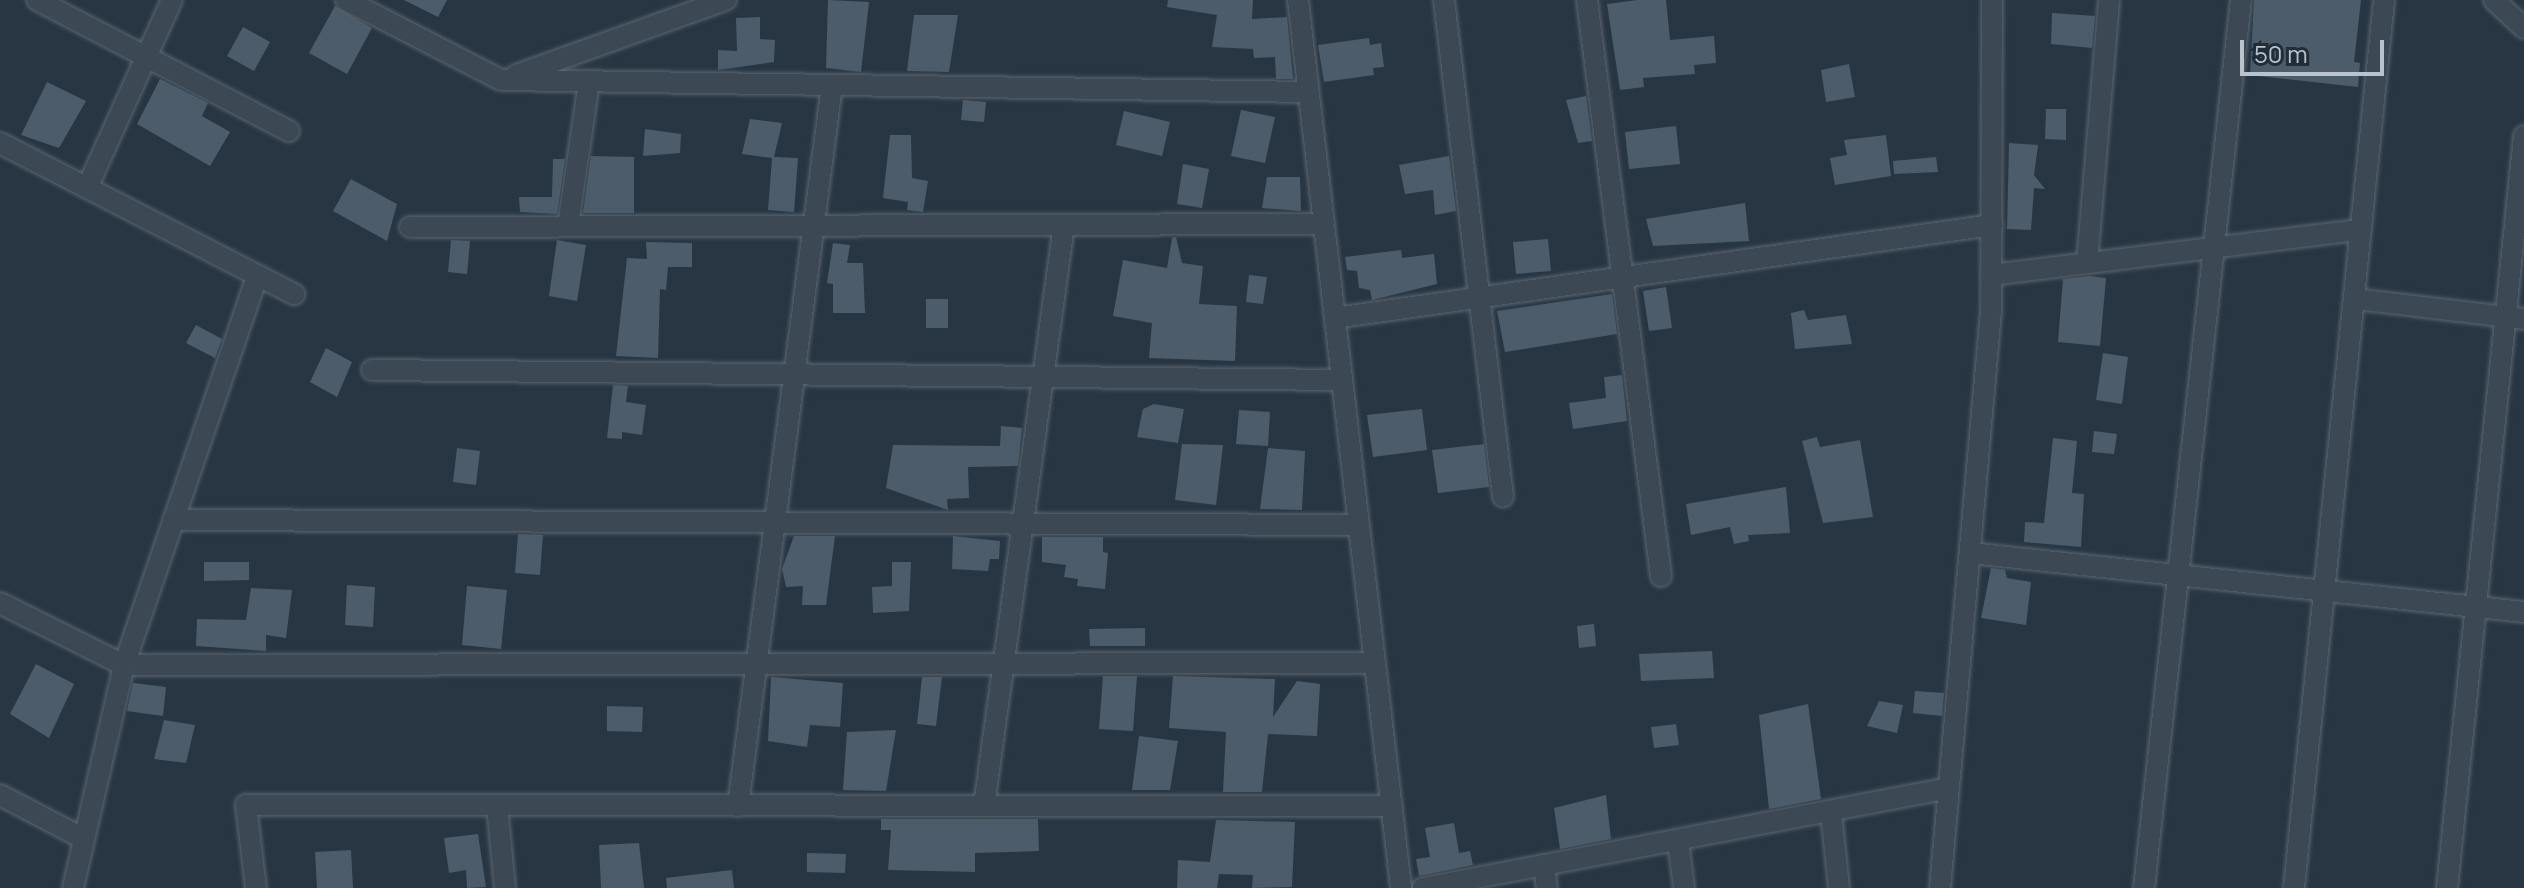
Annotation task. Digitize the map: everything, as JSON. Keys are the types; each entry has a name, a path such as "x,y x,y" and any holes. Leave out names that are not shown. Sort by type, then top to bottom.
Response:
{"street":[{"path":"37,0 289,131"},
{"path":"87,188 172,0"},
{"path":"346,0 501,80 1308,92"},
{"path":"501,80 726,0"},
{"path":"1298,0 1401,888"},
{"path":"1444,0 1503,497"},
{"path":"1587,0 1661,576"},
{"path":"1940,888 1991,275 1992,0"},
{"path":"2087,263 2109,0"},
{"path":"2144,888 2241,0"},
{"path":"2294,888 2384,0"},
{"path":"2494,0 2524,28"},
{"path":"568,226 589,82"},
{"path":"738,806 832,85"},
{"path":"2447,888 2476,607 2515,318 2524,136"},
{"path":"0,143 294,294"},
{"path":"410,227 1324,224"},
{"path":"984,806 1064,225"},
{"path":"1335,318 1992,225"},
{"path":"1991,275 2359,230"},
{"path":"73,888 124,665 257,276"},
{"path":"2356,299 2515,318"},
{"path":"372,370 1342,380"},
{"path":"173,520 1359,525"},
{"path":"1970,553 2524,612"},
{"path":"0,603 124,665 1375,663"},
{"path":"1423,888 1949,788"},
{"path":"0,795 84,839"},
{"path":"256,888 246,805 1392,806"},
{"path":"497,806 505,888"},
{"path":"1831,812 1839,888"},
{"path":"1678,841 1684,888"},
{"path":"1544,865 1547,888"}],"building":[{"path":"404,0 447,0 438,17"},
{"path":"828,0 869,2 861,72 826,68"},
{"path":"1168,0 1253,0 1252,19 1287,17 1293,79 1276,79 1275,57 1254,58 1253,49 1212,47 1217,15 1167,7"},
{"path":"1666,0 1670,40 1714,36 1716,63 1694,65 1695,74 1643,78 1644,87 1620,90 1607,4"},
{"path":"2254,0 2361,0 2354,62 2360,63 2358,87 2250,75"},
{"path":"335,6 372,28 347,74 309,53"},
{"path":"2052,13 2095,16 2092,48 2051,44"},
{"path":"914,15 958,15 949,72 907,71"},
{"path":"760,17 760,39 775,40 774,62 718,70 718,50 737,51 736,18"},
{"path":"243,27 270,42 254,71 227,56"},
{"path":"1369,38 1370,45 1381,43 1384,67 1373,68 1374,75 1324,82 1318,45"},
{"path":"1849,64 1855,97 1826,102 1821,70"},
{"path":"160,79 208,103 202,116 230,132 210,166 137,124"},
{"path":"47,82 86,101 59,148 21,135"},
{"path":"1586,96 1592,141 1578,143 1566,100"},
{"path":"963,100 986,102 984,122 961,120"},
{"path":"2046,109 2066,109 2066,140 2045,139"},
{"path":"1241,110 1275,117 1265,163 1231,156"},
{"path":"1124,111 1170,122 1162,156 1116,145"},
{"path":"750,119 782,123 774,157 798,158 794,212 768,210 772,158 742,154"},
{"path":"1676,126 1680,164 1629,169 1625,132"},
{"path":"645,129 681,134 680,153 643,156"},
{"path":"890,135 911,135 912,178 928,181 923,212 907,210 908,202 883,198"},
{"path":"1886,135 1891,176 1835,185 1830,158 1847,155 1844,140"},
{"path":"2009,143 2038,145 2034,175 2045,189 2034,188 2031,230 2007,229"},
{"path":"591,156 634,157 634,213 583,213"},
{"path":"1449,156 1456,211 1435,215 1433,190 1405,194 1399,165"},
{"path":"1936,157 1938,172 1894,174 1893,161"},
{"path":"553,159 565,159 557,214 520,212 519,197 552,197"},
{"path":"1183,164 1209,169 1202,208 1177,204"},
{"path":"1267,177 1300,177 1301,211 1262,208"},
{"path":"351,179 397,204 387,241 333,211"},
{"path":"1745,203 1749,241 1653,246 1646,219"},
{"path":"1176,237 1182,263 1203,266 1199,304 1237,306 1235,361 1149,358 1152,323 1113,316 1123,260 1167,268 1172,238"},
{"path":"1548,239 1551,271 1516,274 1513,242"},
{"path":"451,240 470,241 467,274 448,272"},
{"path":"557,240 586,245 577,301 549,296"},
{"path":"646,242 692,243 692,267 668,267 666,290 660,289 658,358 616,356 627,258 647,259"},
{"path":"833,243 850,245 847,263 863,263 865,313 833,313 833,284 827,283"},
{"path":"1401,250 1402,258 1434,254 1437,284 1372,300 1370,290 1359,288 1357,271 1347,270 1345,257"},
{"path":"1249,275 1267,277 1263,304 1246,302"},
{"path":"2106,278 2100,346 2058,342 2063,279"},
{"path":"1666,287 1672,328 1649,331 1643,291"},
{"path":"1612,294 1617,334 1505,352 1497,311"},
{"path":"926,299 948,299 948,328 926,328"},
{"path":"1804,310 1808,320 1846,315 1852,344 1795,349 1791,313"},
{"path":"196,325 222,339 215,358 186,343"},
{"path":"326,348 352,362 337,397 310,382"},
{"path":"2103,353 2128,357 2122,404 2096,400"},
{"path":"1622,375 1627,421 1573,429 1569,403 1606,398 1604,377"},
{"path":"613,385 628,386 626,402 646,405 642,435 622,432 622,439 607,438"},
{"path":"1154,404 1184,409 1178,443 1137,437 1143,409"},
{"path":"1422,409 1427,450 1373,457 1367,415"},
{"path":"1239,410 1270,412 1268,446 1236,444"},
{"path":"1001,426 1022,428 1018,466 968,467 969,498 947,499 948,510 886,488 893,445 1000,446"},
{"path":"2094,431 2117,434 2114,454 2092,452"},
{"path":"1817,437 1820,447 1860,440 1873,517 1823,523 1802,441"},
{"path":"2053,438 2077,441 2072,493 2084,494 2081,547 2024,542 2025,522 2044,523"},
{"path":"1182,444 1223,445 1216,505 1175,500"},
{"path":"1484,444 1489,487 1438,493 1432,450"},
{"path":"457,448 480,451 476,485 453,482"},
{"path":"1268,448 1305,451 1302,510 1260,509"},
{"path":"1786,487 1790,533 1748,535 1749,541 1734,544 1730,527 1691,535 1686,504"},
{"path":"518,534 543,535 540,575 515,573"},
{"path":"794,536 835,536 826,605 802,605 803,586 786,587 782,569"},
{"path":"953,536 1000,541 999,559 990,559 988,571 952,569"},
{"path":"1042,537 1103,537 1103,552 1108,553 1105,589 1077,586 1078,579 1064,577 1066,565 1042,562"},
{"path":"204,562 249,562 249,580 204,581"},
{"path":"892,562 911,562 909,611 873,613 872,587 892,586"},
{"path":"1991,568 2005,570 2007,578 2031,582 2026,625 1981,618"},
{"path":"347,585 375,587 373,627 345,625"},
{"path":"467,586 507,590 501,649 462,645"},
{"path":"251,588 292,590 286,638 266,635 266,651 196,646 197,619 246,620"},
{"path":"1594,624 1596,646 1579,648 1577,626"},
{"path":"1145,628 1145,646 1090,646 1089,629"},
{"path":"1712,651 1714,678 1641,681 1639,654"},
{"path":"36,664 74,684 49,738 10,714"},
{"path":"1103,676 1137,676 1133,731 1099,729"},
{"path":"1173,676 1275,679 1273,717 1297,681 1320,684 1317,736 1268,734 1262,792 1223,792 1226,732 1169,728"},
{"path":"771,677 843,683 840,727 810,725 807,747 768,741"},
{"path":"922,677 942,677 936,726 917,724"},
{"path":"133,683 166,687 163,716 127,711"},
{"path":"1915,691 1944,693 1942,716 1913,713"},
{"path":"1879,701 1903,705 1897,733 1867,726"},
{"path":"1808,704 1821,799 1769,809 1759,715"},
{"path":"607,706 643,707 642,732 607,731"},
{"path":"164,720 195,725 186,763 154,759"},
{"path":"1676,724 1679,745 1654,748 1651,727"},
{"path":"896,730 886,791 843,790 847,732"},
{"path":"1139,736 1178,741 1170,790 1132,790"},
{"path":"1606,795 1611,839 1560,849 1554,808"},
{"path":"881,819 1038,819 1039,851 975,853 975,872 888,870 891,830 881,830"},
{"path":"1216,820 1295,822 1292,887 1252,888 1253,875 1219,874 1217,888 1177,888 1178,860 1210,862"},
{"path":"1454,823 1459,853 1470,851 1473,865 1419,876 1416,859 1430,857 1425,828"},
{"path":"478,834 486,887 467,888 466,870 449,873 444,838"},
{"path":"639,843 644,888 601,888 599,845"},
{"path":"351,850 353,888 317,888 315,852"},
{"path":"807,853 846,854 845,873 807,872"},
{"path":"732,870 734,888 667,888 666,878"}]}
